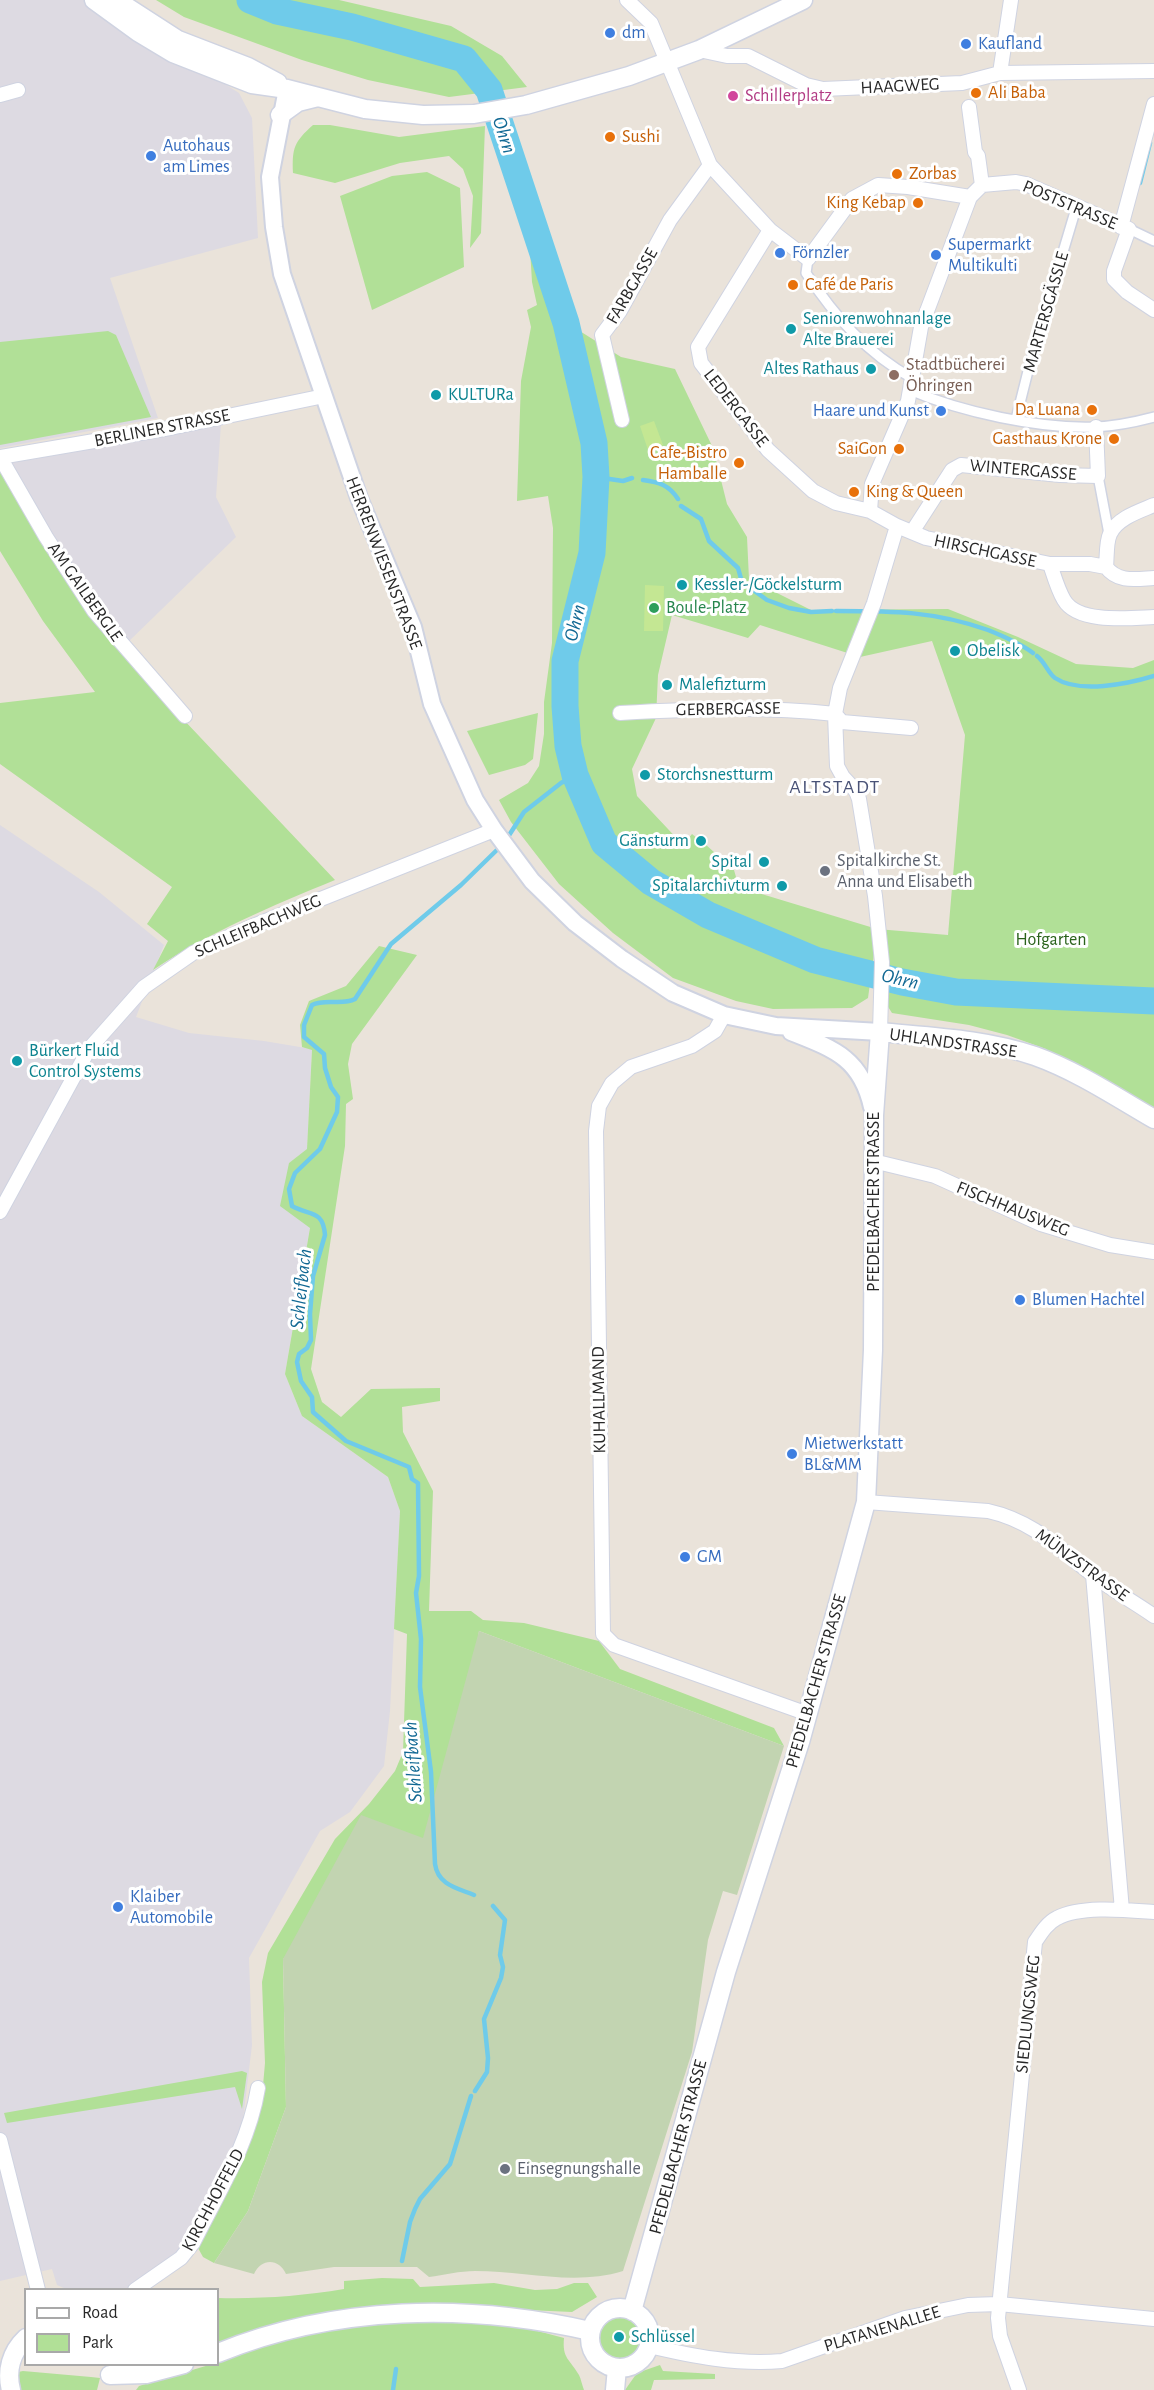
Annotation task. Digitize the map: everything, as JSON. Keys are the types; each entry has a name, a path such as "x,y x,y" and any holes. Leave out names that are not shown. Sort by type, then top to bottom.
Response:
{"main road":[{"path":"94,0 138,32 173,53 252,84 287,89 365,110 423,115 474,114 526,105 669,63 803,0"},
{"path":"116,0 178,40 248,67 287,89"},
{"path":"280,115 298,102 318,97"},
{"name":"PFEDELBACHER STRASSE","path":"632,2311 726,1972 808,1714 866,1502 873,1350 874,1115 880,1032"},
{"name":"UHLANDSTRASSE","path":"880,1032 954,1039 1003,1047 1036,1056 1072,1073 1154,1119"},
{"path":"622,2308 632,2311 645,2322 648,2329 649,2346 645,2355 637,2363 628,2367 609,2367 595,2356 591,2348 591,2331 595,2321 602,2314 611,2310 622,2308"},
{"path":"219,2353 250,2340 322,2321 385,2314 463,2313 505,2316 591,2331"},
{"path":"11,2390 5,2365 24,2340"},
{"path":"109,2376 146,2374 176,2366"},
{"path":"615,2390 617,2368"}],"street":[{"path":"627,0 651,23 710,165 770,230 808,259"},
{"path":"1000,73 1011,0"},
{"name":"HAAGWEG","path":"699,50 727,56 748,56 806,85 823,89 962,83 1000,73 1154,71"},
{"path":"252,84 268,95 280,115"},
{"name":"HERRENWIESENSTRASSE","path":"287,89 280,115 270,177 274,227 282,274 362,506 413,627 432,704 475,800 511,855 532,881 575,923 672,993 724,1015 776,1026 880,1032"},
{"path":"0,95 18,90"},
{"path":"1154,104 1114,271 1114,279 1118,285 1154,310"},
{"path":"870,511 872,484 899,423 911,384 921,327 970,198 982,185 969,107"},
{"name":"FARBGASSE","path":"622,420 602,335 620,311 670,220 710,165"},
{"name":"POSTSTRASSE","path":"982,185 1016,182 1026,184 1154,241"},
{"path":"970,198 878,184 852,199 808,259 806,273 822,298 852,334 911,384 938,401 1058,427 1096,427 1154,417"},
{"name":"MARTERSGÄSSLE","path":"1016,419 1031,359 1077,205"},
{"name":"LEDERGASSE","path":"770,230 698,347 701,363 768,450 813,492 836,503 870,511"},
{"name":"BERLINER STRASSE","path":"0,457 170,428 324,396"},
{"path":"1096,427 1098,476 1109,534 1106,567"},
{"name":"AM GAILBERGLE","path":"0,457 46,537 94,611 185,716"},
{"name":"WINTERGASSE","path":"912,532 952,471 961,465 1060,475 1098,476"},
{"path":"1109,534 1117,524 1154,505"},
{"name":"HIRSCHGASSE","path":"870,511 926,538 989,553 1050,564 1090,564 1106,567 1110,573 1131,580 1154,578"},
{"path":"880,1032 882,962 875,896 859,799 856,791 843,777 837,766 835,714 840,688 871,610 897,526"},
{"path":"1050,564 1064,600 1070,608 1091,616 1129,618 1154,616"},
{"name":"GERBERGASSE","path":"621,713 694,709 789,709 835,714"},
{"path":"835,714 842,722 911,728"},
{"name":"SCHLEIFBACHWEG","path":"0,1212 89,1049 144,987 193,952 253,926 496,833"},
{"name":"KUHALLMAND","path":"724,1015 715,1031 692,1046 631,1067 612,1083 599,1106 596,1131 603,1634 614,1645 808,1714"},
{"path":"776,1026 829,1047 856,1068 867,1087 874,1115"},
{"name":"FISCHHAUSWEG","path":"873,1161 935,1176 1041,1224 1110,1245 1154,1252"},
{"name":"MÜNZSTRASSE","path":"866,1502 988,1511 1007,1515 1051,1540 1093,1575 1154,1616"},
{"path":"1093,1575 1122,1910"},
{"name":"SIEDLUNGSWEG","path":"1019,2390 999,2336 999,2304 1035,1942 1045,1927 1056,1918 1074,1912 1122,1910 1154,1912"},
{"name":"KIRCHHOFFELD","path":"136,2288 181,2258 193,2243 246,2138 258,2088"},
{"path":"0,2140 38,2288"},
{"name":"PLATANENALLEE","path":"649,2346 716,2359 755,2362 782,2361 905,2318 968,2305 999,2304 1154,2319"}],"shaded area":[{"path":"0,0 92,0 239,93 252,118 258,238 110,278 158,418 0,448"},
{"path":"221,424 216,497 236,537 123,647 54,543 11,463"},
{"path":"0,825 99,892 164,945 136,1017 189,1033 312,1049 307,1150 289,1163 310,1228 285,1374 302,1416 388,1477 400,1511 390,1711 384,1766 350,1812 320,1831 249,1958 252,2045 243,2119 230,2158 184,2244 165,2263 128,2288 64,2288 57,2285 52,2269 0,2281"}],"green space":[{"path":"156,0 339,0 451,26 502,56 527,87 449,97 368,80 302,60 184,17"},
{"path":"313,125 330,125 399,137 485,126 481,233 470,248 473,196 463,169 449,156 400,163 335,183 293,173 293,157 298,141"},
{"path":"427,172 460,188 464,267 372,310 340,196 392,176"},
{"name":"Hofgarten","path":"547,247 575,328 621,357 675,369 713,448 727,504 747,537 749,579 811,610 948,609 1018,637 1076,664 1133,668 1154,660 1154,1119 1072,1073 1046,1049 969,1025 892,1013 885,1002 877,933 868,998 852,1008 773,1009 736,1001 673,978 613,933 559,884 511,822 499,800 528,783 539,766 552,643 553,528 548,496 517,501 521,381 531,327 527,310 537,305 532,282 530,249","holes":["672,615 748,638 760,625 860,657 932,641 965,735 948,935 877,929 732,885 736,877 734,870 705,844 699,845 697,838 692,834 683,845 637,796 632,769 656,718 658,675"]},
{"path":"108,331 116,335 151,417 0,445 0,342"},
{"path":"654,421 663,445 648,450 640,426"},
{"path":"0,469 132,665 335,880 219,932 153,970 168,941 147,924 172,887 0,764 0,703 95,692 43,621 0,551"},
{"name":"Boule-Platz","path":"645,585 664,586 663,631 644,631"},
{"path":"538,713 533,759 525,765 489,775 467,731"},
{"path":"379,946 417,955 352,1044 348,1064 353,1099 346,1104 345,1146 311,1369 322,1402 341,1417 371,1389 440,1388 440,1401 402,1407 403,1432 433,1491 429,1611 471,1611 483,1620 524,1623 599,1641 620,1669 774,1728 784,1746 479,1631 443,1850 283,1959 286,2107 248,2211 214,2263 203,2257 198,2248 250,2143 261,2108 265,2063 262,1982 268,1953 335,1839 369,1804 395,1771 403,1752 407,1634 394,1629 400,1511 388,1477 302,1416 285,1374 310,1228 280,1206 289,1163 307,1149 312,1050 302,1047 300,1025 309,1001 346,986"},
{"path":"479,1631 784,1746 737,1895 723,1891 708,1940 692,2052 623,2271 568,2278 475,2271 429,2277 417,2267 334,2267 286,2274 279,2265 270,2262 261,2265 254,2274 214,2263 248,2211 286,2107 283,1959 361,1815 423,1838"},
{"path":"242,2071 247,2073 242,2109 235,2087 7,2123 4,2113"},
{"path":"382,2278 413,2279 420,2287 494,2283 535,2290 557,2289 574,2283 588,2283 597,2297 572,2312 460,2307 219,2345 219,2298 313,2294 344,2289 344,2281"},
{"path":"619,2315 627,2316 635,2321 640,2329 640,2345 635,2353 627,2358 619,2359 611,2358 603,2353 598,2345 597,2337 598,2329 603,2321 611,2316"},
{"path":"473,2322 530,2329 564,2338 565,2355 579,2375 584,2390 136,2390 139,2386 206,2366 219,2366 219,2361 312,2332 383,2323"},
{"path":"660,2365 663,2371 715,2374 715,2379 654,2380 651,2390 625,2390 637,2373"},
{"path":"18,2372 100,2378 97,2390 21,2390"}],"waterway":[{"name":"Ohrn","path":"250,0 277,11 352,27 464,59 489,90 566,323 594,443 596,477 592,553 565,661 565,706 568,746 575,775 604,843 651,882 708,915 815,960 902,982 956,992 1154,1001"},
{"path":"1140,183 1150,143"},
{"path":"596,477 623,481 632,478"},
{"path":"643,480 663,485 671,490 678,499"},
{"path":"681,506 701,519 709,541 738,568 742,582 767,600 789,608 811,612 832,611"},
{"path":"836,611 913,613 949,619 994,632 1033,653"},
{"path":"1037,656 1055,678 1077,686 1104,686 1154,676"},
{"name":"Schleifbach","path":"506,840 524,812 575,775"},
{"name":"Schleifbach","path":"474,1895 449,1885 440,1877 435,1864 431,1772 420,1687 421,1639 416,1593 419,1576 418,1483 412,1479 409,1467 346,1441 313,1412 312,1397 301,1381 297,1362 299,1354 307,1348 311,1340 310,1314 313,1276 325,1235 324,1227 318,1217 292,1206 289,1189 295,1173 320,1149 337,1112 338,1097 331,1087 325,1068 324,1054 304,1037 304,1025 312,1005 355,999 391,944 461,885 501,846"},
{"name":"Schleifbach","path":"475,2091 487,2072 484,2019 501,1978 503,1967 500,1955 505,1920 493,1906"},
{"name":"Schleifbach","path":"402,2261 415,2209 420,2199 450,2164 471,2096"},
{"name":"Schleifbach","path":"393,2390 396,2369"}],"place":[{"name":"dm","path":"610,33"},
{"name":"Kaufland","path":"966,44"},
{"name":"Ali Baba","path":"976,93"},
{"name":"Schillerplatz","path":"733,96"},
{"name":"Sushi","path":"610,137"},
{"name":"Autohaus am Limes","path":"151,156"},
{"name":"Zorbas","path":"897,174"},
{"name":"King Kebap","path":"918,203"},
{"name":"Förnzler","path":"780,253"},
{"name":"Supermarkt Multikulti","path":"936,255"},
{"name":"Café de Paris","path":"793,285"},
{"name":"Seniorenwohnanlage Alte Brauerei","path":"791,329"},
{"name":"Altes Rathaus","path":"871,369"},
{"name":"Stadtbücherei Öhringen","path":"894,375"},
{"name":"KULTURa","path":"436,395"},
{"name":"Da Luana","path":"1092,410"},
{"name":"Haare und Kunst","path":"941,411"},
{"name":"Gasthaus Krone","path":"1114,439"},
{"name":"SaiGon","path":"899,449"},
{"name":"Cafe-Bistro Hamballe","path":"739,463"},
{"name":"King & Queen","path":"854,492"},
{"name":"Kessler-/Göckelsturm","path":"682,585"},
{"name":"Boule-Platz","path":"654,608"},
{"name":"Obelisk","path":"955,651"},
{"name":"Malefizturm","path":"667,685"},
{"name":"Storchsnestturm","path":"645,775"},
{"name":"Gänsturm","path":"701,841"},
{"name":"Spital","path":"764,862"},
{"name":"Spitalkirche St. Anna und Elisabeth","path":"825,871"},
{"name":"Spitalarchivturm","path":"782,886"},
{"name":"Bürkert Fluid Control Systems","path":"17,1061"},
{"name":"Blumen Hachtel","path":"1020,1300"},
{"name":"Mietwerkstatt BL&MM","path":"792,1454"},
{"name":"GM","path":"685,1557"},
{"name":"Klaiber Automobile","path":"118,1907"},
{"name":"Einsegnungshalle","path":"505,2169"},
{"name":"Schlüssel","path":"619,2337"}],"district":[{"name":"ALTSTADT","path":"835,787"}]}
